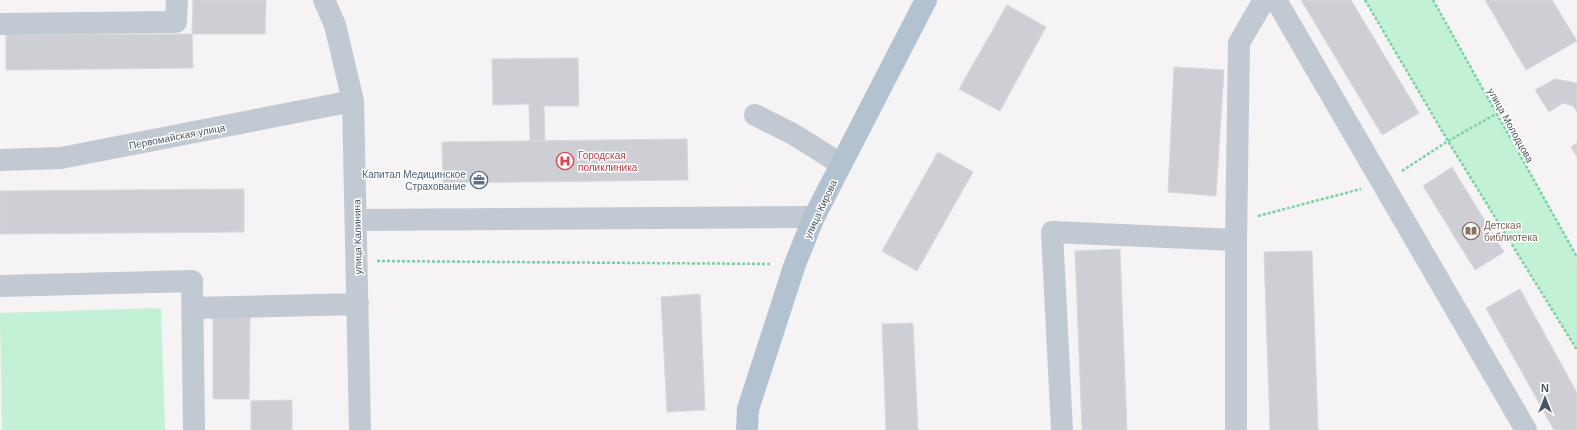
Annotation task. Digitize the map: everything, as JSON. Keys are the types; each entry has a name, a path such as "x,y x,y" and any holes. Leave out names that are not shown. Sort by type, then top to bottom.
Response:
{"main road":[{"name":"улица Кирова","path":"747,430 748,409 795,264 814,217 926,0"}],"street":[{"path":"0,24 176,22 177,0"},
{"name":"улица Калинина","path":"324,0 335,25 353,101 360,430"},
{"path":"1236,430 1236,240 1239,43 1264,0"},
{"path":"1276,0 1526,430"},
{"name":"Первомайская улица","path":"0,160 61,158 353,101"},
{"path":"755,115 793,134 842,164"},
{"path":"356,220 814,217"},
{"path":"1062,430 1052,232 1236,240"},
{"path":"0,286 192,281 194,430"},
{"path":"192,308 358,304"}],"path":[{"path":"1365,0 1448,141 1577,350"},
{"name":"улица Молодцова","path":"1433,0 1577,257"},
{"path":"357,261 795,264"}],"green space":[{"path":"1365,0 1433,0 1577,257 1577,350 1448,141"},
{"path":"161,308 165,430 2,430 0,313"}],"building":[{"path":"193,0 266,0 265,34 192,34"},
{"path":"1301,0 1351,0 1419,113 1382,135"},
{"path":"1485,0 1552,0 1577,41 1526,70"},
{"path":"1007,5 1046,27 1000,111 959,89"},
{"path":"192,34 193,68 6,70 6,35"},
{"path":"578,58 579,106 544,106 545,141 530,141 529,104 493,105 492,59"},
{"path":"1174,67 1224,70 1216,196 1168,192"},
{"path":"1555,79 1577,83 1577,112 1573,106 1563,103 1549,112 1535,90"},
{"name":"Городская поликлиника","path":"687,139 688,180 443,183 442,142"},
{"path":"1577,143 1577,157 1571,147"},
{"path":"938,152 973,172 917,271 882,251"},
{"path":"1452,167 1504,252 1475,270 1423,186"},
{"path":"244,189 244,232 0,234 0,191"},
{"path":"1120,249 1127,430 1082,430 1075,251"},
{"path":"1312,251 1318,430 1270,430 1264,252"},
{"path":"1520,289 1577,393 1577,430 1554,430 1486,308"},
{"path":"700,294 705,410 667,412 661,297"},
{"path":"213,317 250,317 249,399 213,399"},
{"path":"913,323 918,430 886,430 882,324"},
{"path":"292,400 292,430 251,430 251,401"}],"place":[{"name":"Городская поликлиника","path":"565,161"},
{"name":"Капитал Медицинское Страхование","path":"479,180"},
{"name":"Детская библиотека","path":"1471,231"}]}
